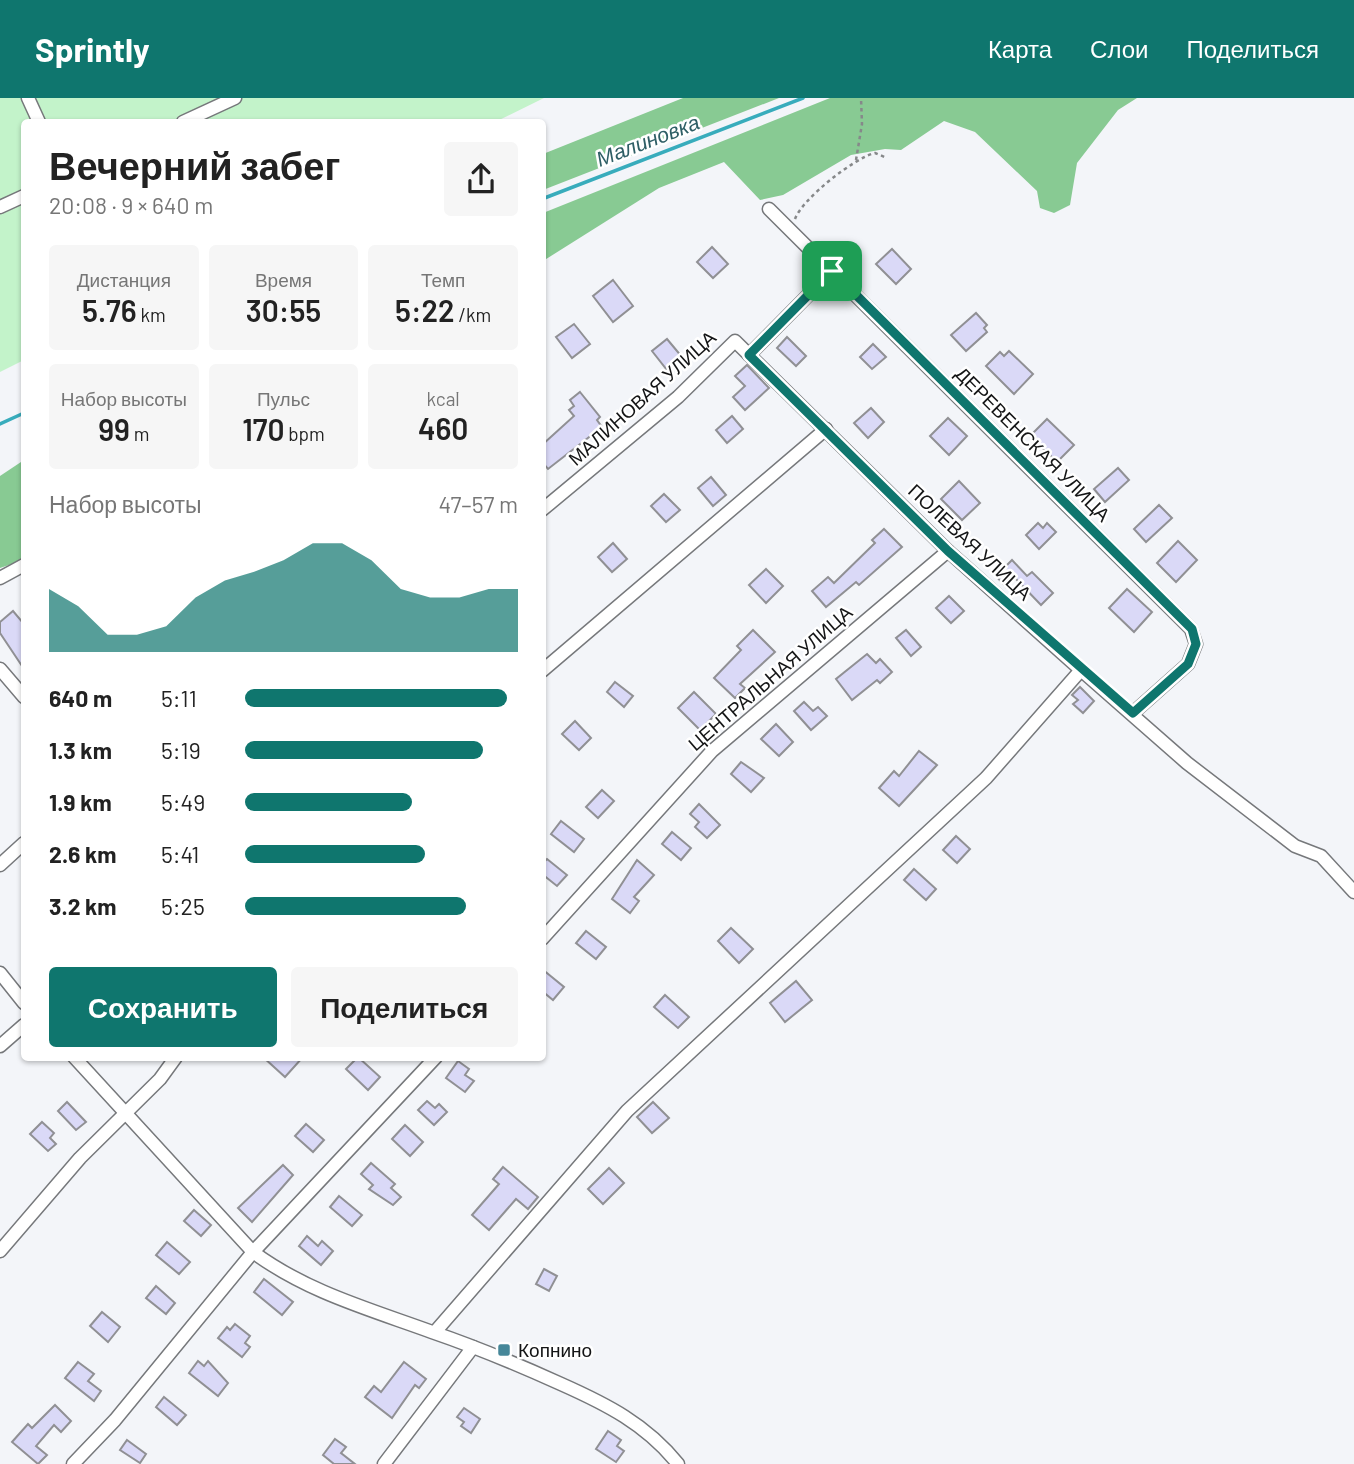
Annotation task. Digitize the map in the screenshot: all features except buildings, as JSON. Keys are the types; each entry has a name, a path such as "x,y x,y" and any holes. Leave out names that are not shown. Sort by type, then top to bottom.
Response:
{"street":[{"path":"28,98 38,119"},
{"path":"190,119 235,98"},
{"path":"0,207 21,197"},
{"name":"ДЕРЕВЕНСКАЯ УЛИЦА","path":"769,209 1192,629 1196,644 1188,664 1133,713"},
{"path":"749,355 832,271"},
{"name":"ПОЛЕВАЯ УЛИЦА","path":"735,341 948,551 1081,670 1187,763 1295,846 1321,856 1354,892"},
{"name":"МАЛИНОВАЯ УЛИЦА","path":"546,507 678,397 735,341"},
{"path":"546,668 826,429"},
{"name":"ЦЕНТРАЛЬНАЯ УЛИЦА","path":"546,935 712,751 948,551"},
{"path":"0,578 21,567"},
{"path":"0,669 21,694"},
{"path":"435,1332 627,1111 986,778 1081,670"},
{"path":"0,865 21,846"},
{"path":"0,973 21,999"},
{"path":"0,1046 21,1028"},
{"path":"78,1061 253,1252 317,1291 435,1332 611,1406 636,1422 665,1447 678,1464"},
{"path":"0,1251 80,1158 128,1114 173,1061"},
{"path":"73,1464 115,1420 253,1252 432,1061"},
{"path":"384,1464 473,1347"}],"path":[{"path":"856,160 862,124 861,98"},
{"path":"794,231 795,216 803,206 856,160 875,153 887,158"}],"green space":[{"path":"0,98 544,98 501,119 21,119 21,362 0,372"},
{"path":"683,98 779,98 546,189 546,153"},
{"path":"830,98 1137,98 1118,110 1077,163 1070,205 1054,213 1040,208 1037,191 975,132 944,121 901,150 885,149 851,155 783,195 760,200 724,162 659,188 546,259 546,212"},
{"path":"21,462 21,561 0,568 0,476"}],"waterway":[{"name":"Малиновка","path":"546,197 803,98"},
{"name":"Малиновка","path":"0,424 21,414"}],"place":[{"name":"Копнино","path":"504,1350"}],"route":[{"path":"832,271 1192,629 1196,644 1188,664 1133,713 948,551 749,355 832,271"}]}
